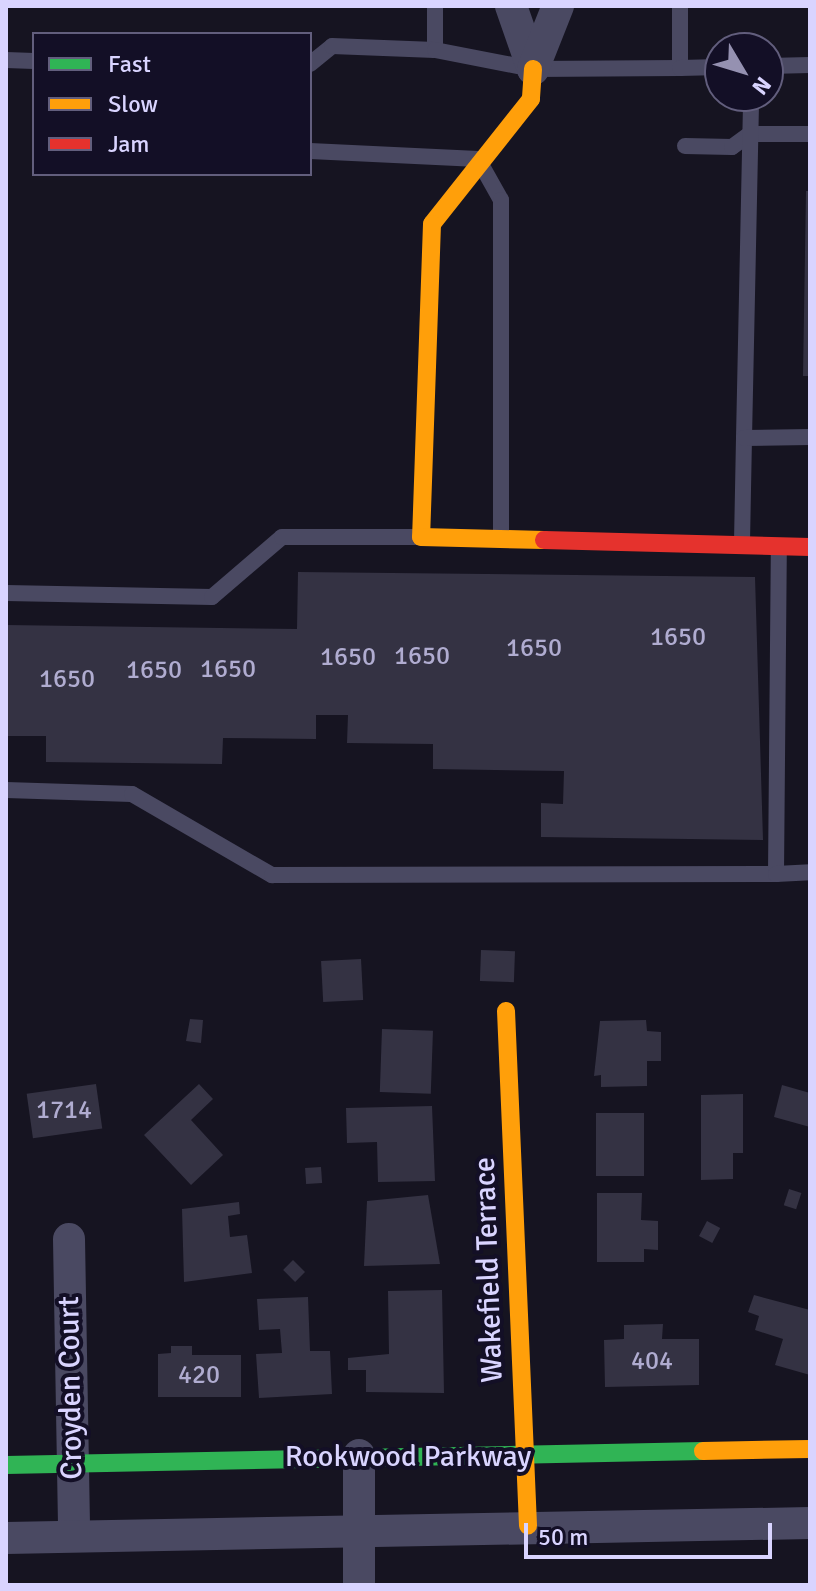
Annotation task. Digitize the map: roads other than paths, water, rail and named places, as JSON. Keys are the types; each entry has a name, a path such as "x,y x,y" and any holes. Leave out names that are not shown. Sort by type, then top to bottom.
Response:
{"street":[{"path":"511,6 533,69"},
{"path":"558,6 533,69 531,99 478,159 432,224 421,537 810,547"},
{"name":"Wakefield Terrace","path":"506,1011 528,1526"},
{"name":"Croyden Court","path":"69,1239 74,1536"},
{"name":"Rookwood Parkway","path":"6,1465 359,1455 525,1456 810,1449"},
{"path":"359,1455 359,1585"},
{"path":"6,1538 810,1523"}],"lane":[{"path":"435,6 435,50"},
{"path":"680,6 680,68"},
{"path":"312,62 332,46 435,50 533,69 704,67"},
{"path":"6,60 32,61"},
{"path":"784,66 810,65"},
{"path":"742,546 751,112"},
{"path":"685,146 732,147 750,134 810,134"},
{"path":"312,151 478,159 501,200 501,540"},
{"path":"744,438 810,437"},
{"path":"6,593 212,597 282,537 421,537"},
{"path":"776,874 779,547"},
{"path":"6,790 132,794 272,875 810,872"}]}
